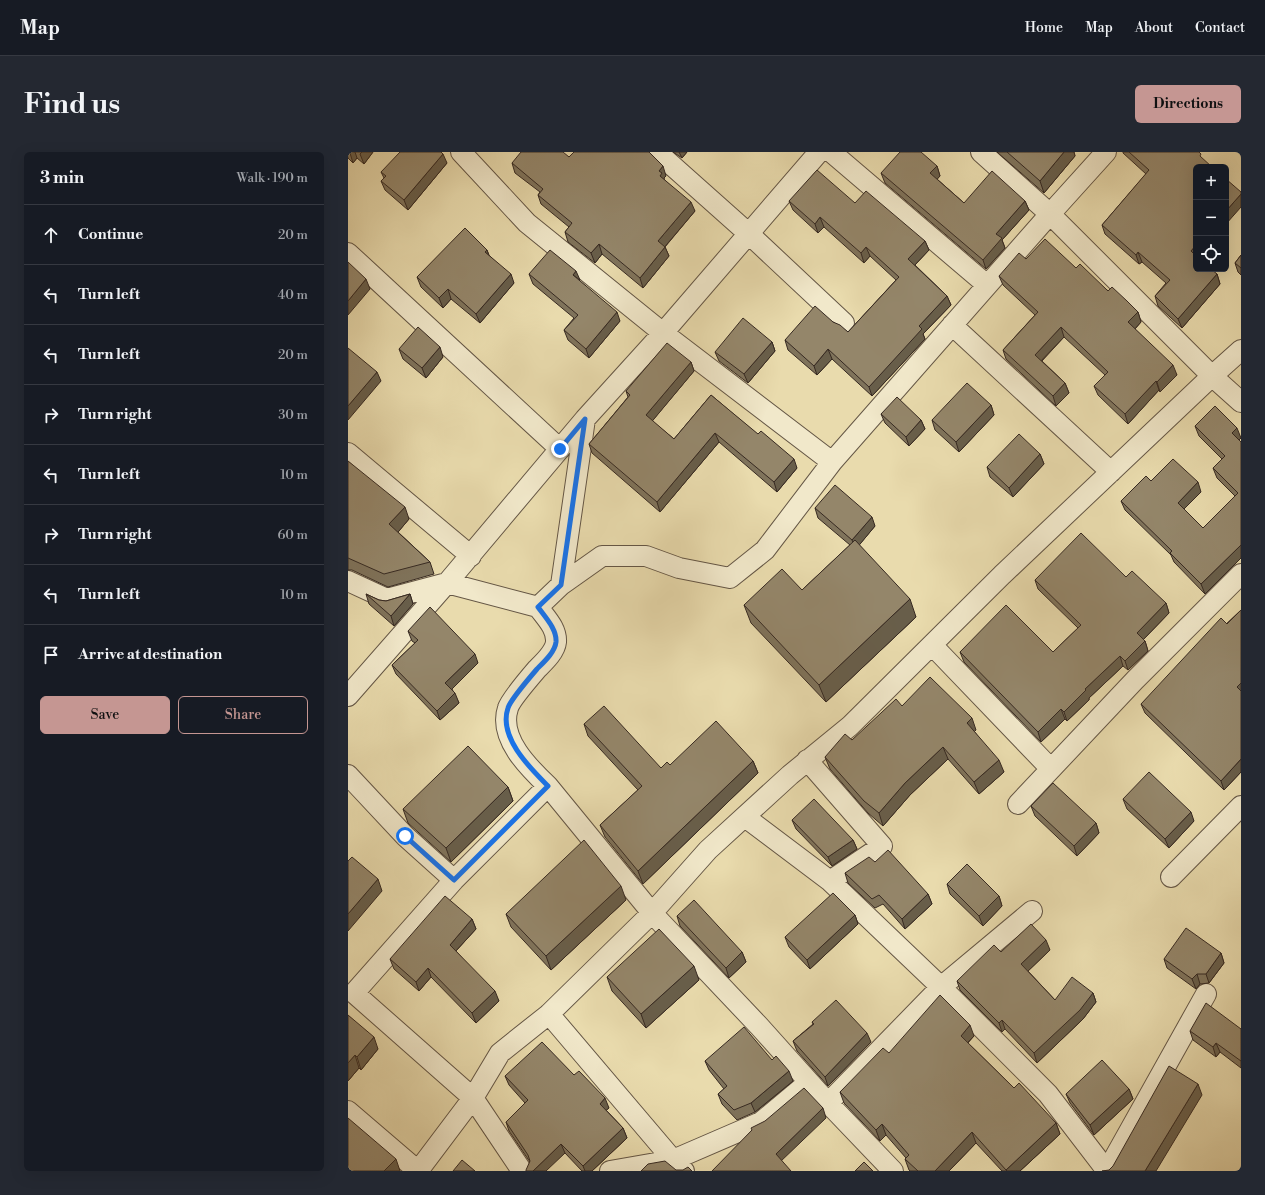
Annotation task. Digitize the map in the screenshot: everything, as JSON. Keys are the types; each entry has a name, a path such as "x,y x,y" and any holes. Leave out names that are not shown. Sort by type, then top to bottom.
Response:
{"street":[{"path":"461,152 528,223 663,333 832,462"},
{"path":"657,152 749,234 844,323"},
{"path":"348,696 448,583 585,419 663,333 819,152"},
{"path":"831,152 987,285"},
{"path":"982,152 1050,214 1212,376 1241,402"},
{"path":"538,607 561,585 602,556 646,556 679,568 730,578 765,550 832,462 952,324 1106,152"},
{"path":"349,257 560,449"},
{"path":"952,324 1111,472"},
{"path":"348,1111 418,1171 473,1098 500,1052 549,1014 652,913 708,850 807,760 850,726 1002,574 1241,350"},
{"path":"561,585 585,419"},
{"path":"348,453 471,556"},
{"path":"1018,804 1135,680 1241,574"},
{"path":"348,581 387,599 448,583 538,607 553,628 556,642 546,660 507,716 515,748 532,771 548,786 652,913 893,1171"},
{"path":"932,645 1051,769"},
{"path":"807,760 882,846 830,881"},
{"path":"348,775 405,836 454,880"},
{"path":"522,1171 473,1098 351,991 454,880 548,786"},
{"path":"1171,877 1241,806"},
{"path":"745,817 830,881 942,987 1048,1094 1107,1171 1206,994"},
{"path":"828,1103 942,987 1032,911"},
{"path":"549,1014 678,1166"},
{"path":"610,1171 678,1166 761,1122 809,1082"}],"building":[{"path":"400,152 441,152 443,154 404,200 381,181 386,176 381,172"},
{"path":"521,152 563,152 569,157 574,152 649,152 663,166 659,171 662,173 660,176 691,202 658,241 665,247 640,278 599,244 591,253 565,232 572,223 538,195 543,189 512,163"},
{"path":"900,152 921,152 937,166 930,173 964,203 992,171 1025,201 996,234 1002,238 983,260 881,173"},
{"path":"1007,152 1064,152 1040,181"},
{"path":"1129,152 1199,152 1201,154 1200,156 1209,164 1193,164 1193,249 1191,251 1193,253 1193,272 1215,272 1217,274 1178,319 1155,296 1170,280 1138,252 1136,255 1102,225 1149,170"},
{"path":"817,170 855,203 866,191 925,241 908,259 947,296 919,326 922,329 869,387 828,349 814,366 785,340 815,306 833,322 840,325 848,332 899,277 866,247 861,253 820,217 815,224 789,201"},
{"path":"1229,182 1241,192 1241,194 1229,208"},
{"path":"465,228 487,250 485,252 511,274 476,314 448,289 439,298 417,277"},
{"path":"1045,239 1076,268 1080,264 1108,291 1112,287 1127,301 1138,312 1128,322 1173,365 1125,414 1094,386 1108,372 1061,327 1035,355 1065,383 1053,396 1003,350 1038,312 999,276 1019,253 1026,259"},
{"path":"550,250 576,271 573,275 617,312 586,349 564,330 578,315 529,274"},
{"path":"1241,255 1241,268 1235,263"},
{"path":"348,262 366,279 348,301"},
{"path":"743,318 772,342 744,374 715,352"},
{"path":"418,327 440,347 422,368 399,349"},
{"path":"667,343 691,362 646,415 674,439 711,395 758,434 761,431 794,459 774,482 715,433 657,502 589,444 630,395 626,391"},
{"path":"348,348 377,372 348,406"},
{"path":"967,383 991,405 956,442 932,420"},
{"path":"897,397 921,420 906,437 881,414"},
{"path":"1215,406 1237,428 1232,433 1241,442 1241,545 1201,584 1170,553 1172,551 1121,501 1146,476 1151,481 1173,459 1198,482 1178,503 1203,528 1238,493 1213,468 1225,456 1195,426"},
{"path":"1019,434 1040,454 1009,488 987,467"},
{"path":"348,461 405,507 389,524 430,562 384,574 348,558"},
{"path":"835,485 872,517 852,540 815,508"},
{"path":"1081,533 1126,577 1132,571 1166,603 1137,633 1145,641 1125,661 1120,656 1085,689 1086,690 1064,712 1061,709 1038,732 960,652 1006,605 1053,652 1081,625 1035,580"},
{"path":"855,540 910,599 819,685 744,605 782,569 802,590"},
{"path":"366,594 379,600 386,601 410,594 391,616"},
{"path":"430,607 475,654 445,683 455,693 437,711 392,665 418,640 408,631"},
{"path":"1241,610 1241,683 1237,687 1241,691 1241,759 1221,781 1141,704 1221,618 1227,624"},
{"path":"930,677 972,718 967,723 999,760 974,782 943,747 905,783 879,813 864,801 825,757 845,734 852,740 896,699 902,706"},
{"path":"604,706 661,768 667,762 670,765 716,721 753,761 638,871 600,825 642,786 584,724"},
{"path":"468,746 508,787 446,848 403,809"},
{"path":"1149,772 1191,812 1165,839 1123,799"},
{"path":"1053,783 1096,823 1074,846 1031,806"},
{"path":"814,799 853,840 828,857 792,820"},
{"path":"584,840 621,886 546,956 506,914"},
{"path":"888,850 928,894 902,919 879,895 872,899 845,873 869,857 875,862"},
{"path":"352,857 378,879 348,914 348,861"},
{"path":"967,864 999,896 979,916 947,884"},
{"path":"833,893 855,915 807,960 785,937"},
{"path":"445,896 472,919 450,945 495,991 472,1013 428,968 416,982 390,959"},
{"path":"694,900 742,952 726,968 677,916"},
{"path":"1031,924 1046,940 1021,964 1055,1000 1072,977 1093,993 1080,1010 1034,1053 1002,1020 999,1023 957,981 994,945 1001,952"},
{"path":"1186,928 1221,953 1206,974 1197,974 1192,979 1164,959"},
{"path":"659,929 694,966 641,1014 607,977"},
{"path":"940,995 970,1025 961,1036 1014,1088 1019,1083 1056,1123 1006,1170 972,1132 935,1171 918,1171 905,1159 909,1155 882,1124 876,1130 840,1092 883,1048 889,1053"},
{"path":"836,1000 867,1033 825,1077 793,1041 814,1024 812,1022"},
{"path":"1206,1003 1241,1029 1241,1061 1216,1043 1213,1047 1190,1031"},
{"path":"348,1015 374,1037 357,1057 355,1055 348,1063"},
{"path":"744,1027 772,1060 776,1056 789,1071 751,1103 734,1110 718,1094 727,1086 705,1061"},
{"path":"542,1042 574,1075 579,1071 605,1098 600,1104 623,1128 583,1166 561,1144 533,1171 526,1171 530,1161 528,1155 506,1122 528,1100 505,1076"},
{"path":"1102,1060 1129,1089 1090,1125 1066,1094"},
{"path":"1169,1066 1198,1084 1145,1171 1102,1171 1109,1170 1113,1166"},
{"path":"804,1088 823,1108 776,1154 791,1171 712,1171 752,1130 751,1128 765,1121"},
{"path":"348,1118 396,1159 384,1171 348,1171"},
{"path":"462,1160 475,1171 453,1171"},
{"path":"665,1161 676,1170 683,1170 688,1167 692,1171 641,1171 648,1164"},
{"path":"864,1162 873,1171 855,1171"}],"route":[{"path":"405,836 454,880 548,786 532,771 515,748 507,728 507,723 508,708 546,660 556,642 553,628 538,607 561,585 585,419 560,449"}]}
